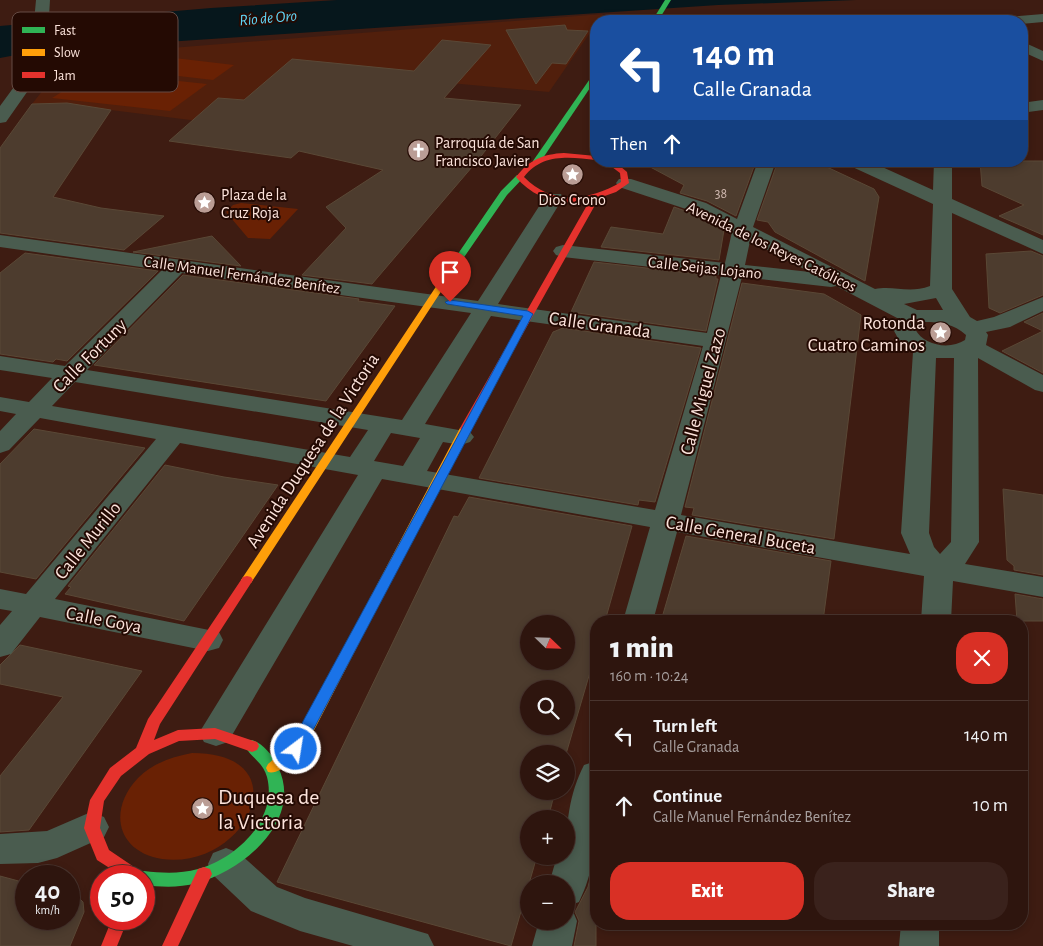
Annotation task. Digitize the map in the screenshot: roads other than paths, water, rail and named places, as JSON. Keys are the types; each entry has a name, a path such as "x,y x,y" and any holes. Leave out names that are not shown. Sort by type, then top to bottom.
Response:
{"main road":[{"path":"659,15 668,0"},
{"name":"Avenida Duquesa de la Victoria","path":"143,749 153,723 497,202 520,177 527,165 537,161 551,144 580,93 590,81"},
{"path":"537,161 567,155 590,157"},
{"path":"520,177 522,183 529,189 554,198 595,198 609,194 624,183 626,176 616,167"},
{"path":"273,768 296,749 303,738 438,480 449,435 528,314 595,198"},
{"path":"111,865 97,848 91,827 94,804 105,782 123,763 143,749 167,739 191,733 216,733 240,739 260,751 273,768 278,787 275,808 265,829 248,848 215,869 180,880 155,879"},
{"path":"170,946 215,869"},
{"path":"110,946 116,930"}],"street":[{"path":"1028,19 1043,18"},
{"path":"0,93 12,80"},
{"path":"0,116 19,92"},
{"path":"1028,107 1043,106"},
{"name":"Calle Miguel Zazo","path":"640,615 716,341 743,229 765,167"},
{"path":"867,167 1043,248"},
{"path":"939,568 951,562 960,552 965,542 968,336 941,289 943,167"},
{"name":"Avenida de los Reyes Católicos","path":"624,183 699,207 854,287 918,317"},
{"path":"216,733 366,467 485,307 554,198"},
{"name":"Calle Manuel Fernández Benítez","path":"0,241 485,307"},
{"name":"Calle Seijas Lojano","path":"563,251 734,270 854,287"},
{"name":"Calle Fortuny","path":"0,444 178,265"},
{"path":"854,287 906,299 920,298 941,289"},
{"path":"941,289 918,317 906,325 906,334 925,347 950,352 968,336 1043,303"},
{"name":"Calle Granada","path":"485,307 716,341"},
{"path":"918,317 940,316 1043,385"},
{"path":"925,347 915,534 917,546 925,558 939,568"},
{"path":"0,363 449,435"},
{"name":"Calle General Buceta","path":"0,404 1043,587"},
{"name":"Calle Murillo","path":"0,646 174,434"},
{"path":"411,475 449,435"},
{"path":"936,615 939,568"},
{"name":"Calle Goya","path":"0,599 208,640"},
{"path":"570,875 590,798"},
{"path":"0,849 30,851 57,845 91,827"},
{"path":"215,869 251,888 273,903 300,914 414,946"},
{"path":"552,946 556,930"},
{"path":"919,946 920,930"}],"water":[{"name":"Río de Oro","path":"337,0 856,0 718,5 178,41 178,12 164,12"},
{"name":"Río de Oro","path":"12,25 12,56 0,58 0,26"}],"place":[{"name":"Parroquía de San Francisco Javier","path":"419,151"},
{"name":"Dios Crono","path":"572,175"},
{"name":"Plaza de la Cruz Roja","path":"205,203"},
{"name":"Rotonda Cuatro Caminos","path":"941,333"},
{"name":"Duquesa de la Victoria","path":"202,809"}]}
